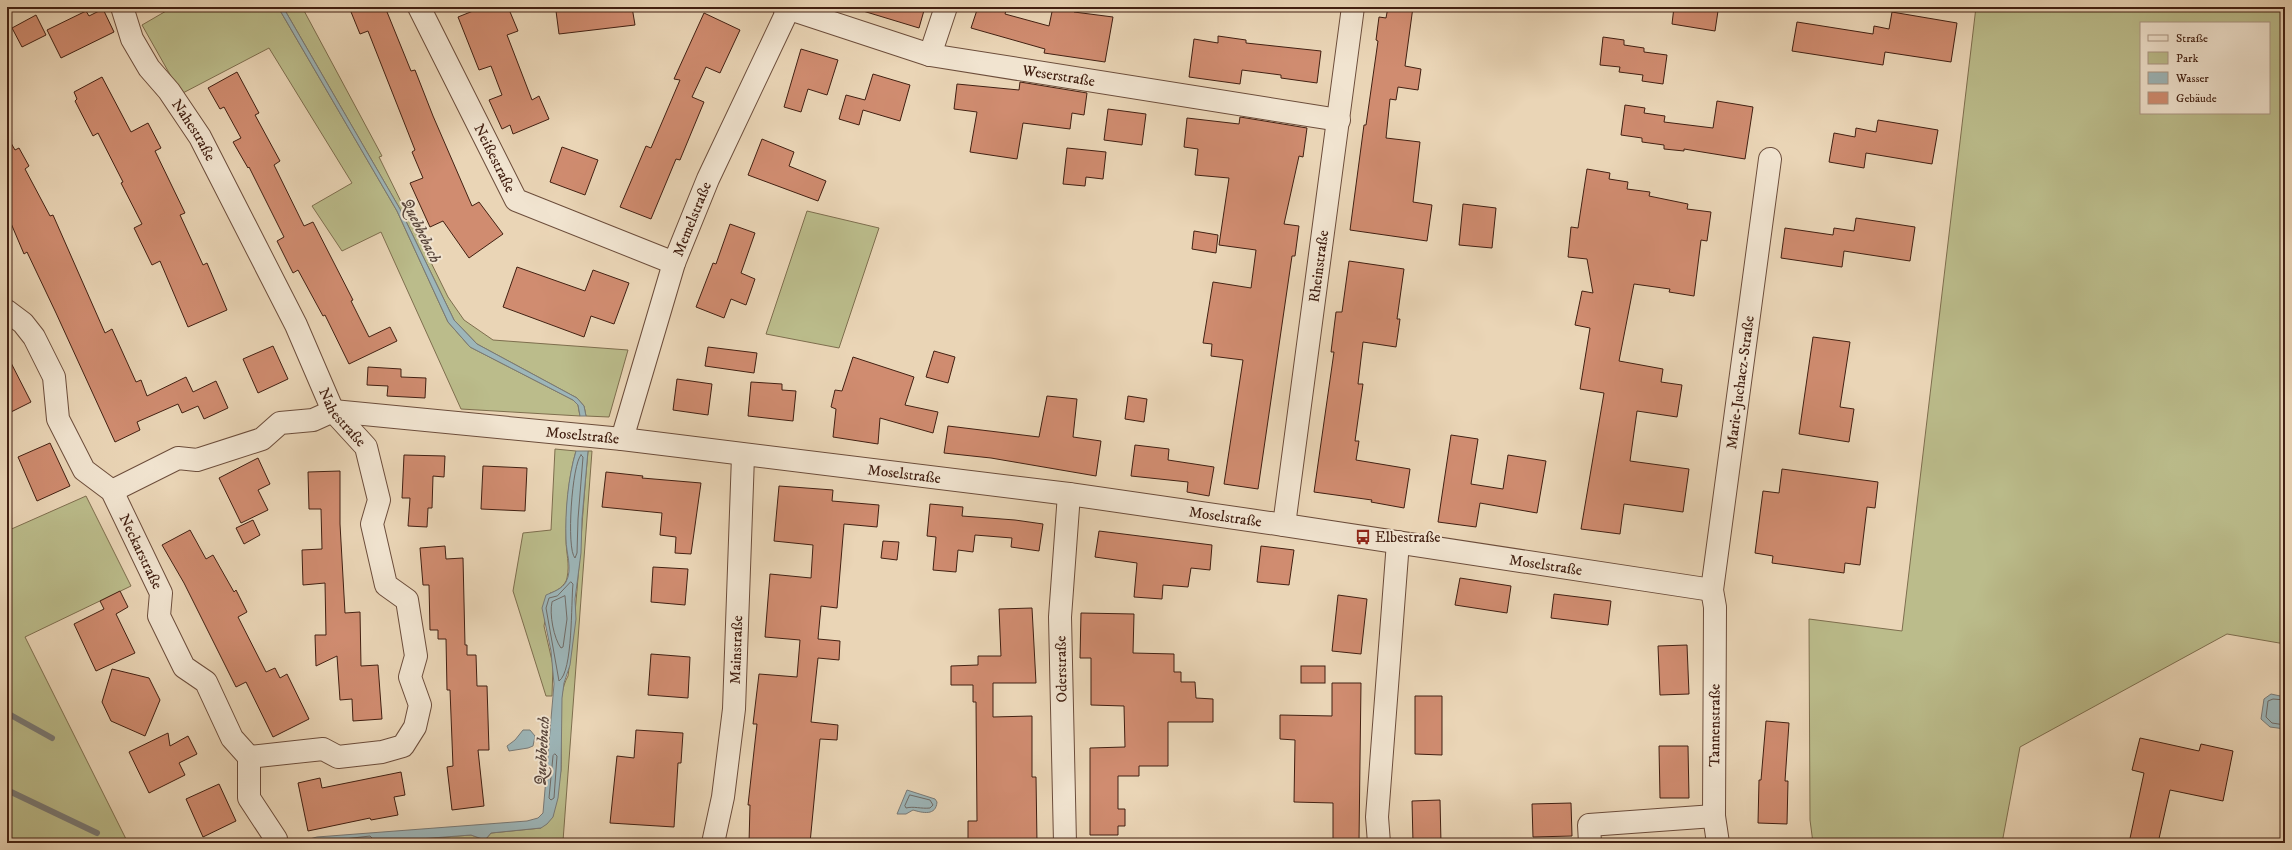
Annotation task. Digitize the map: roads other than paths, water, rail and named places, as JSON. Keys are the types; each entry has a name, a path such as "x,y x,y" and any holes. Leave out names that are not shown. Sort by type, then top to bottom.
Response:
{"street":[{"name":"Nahestraße","path":"122,7 132,39 149,68 170,90 200,137 296,325 333,411 366,448 379,500 372,524 386,584 407,600 416,656 410,677 420,705 415,728 404,746 382,752 338,757 323,749 250,757"},
{"name":"Neißestraße","path":"419,7 516,200 674,263"},
{"path":"930,55 946,7"},
{"name":"Rheinstraße","path":"1284,525 1354,7"},
{"name":"Memelstraße","path":"622,439 674,263 708,179 786,9"},
{"name":"Weserstraße","path":"786,9 930,55 1339,120"},
{"name":"Marie-Juchacz-Straße","path":"1714,598 1770,159"},
{"name":"Neckarstraße","path":"7,311 23,323 34,337 54,377 58,419 84,470 112,491 161,593 159,616 184,667 206,682 232,738 250,757"},
{"name":"Moselstraße","path":"112,491 178,458 197,460 262,440 280,423 313,420 333,411 622,439 743,456 1069,494 1398,542 1714,598"},
{"name":"Mainstraße","path":"713,843 723,797 734,709 743,456"},
{"name":"Oderstraße","path":"1065,843 1060,617 1069,494"},
{"path":"1379,843 1377,817 1398,542"},
{"name":"Tannenstraße","path":"1714,598 1714,816 1718,843"},
{"path":"250,757 249,798 276,839"},
{"path":"1590,843 1589,825 1714,816"}],"water":[{"path":"278,7 283,7 400,209 454,320 477,344 577,398 584,406 586,416 580,416 578,405 573,400 470,347 448,322 397,211"},
{"path":"576,451 588,451 582,519 581,553 575,599 576,619 570,665 564,683 562,698 561,771 558,798 553,817 541,828 491,833 485,840 471,835 367,843 294,843 317,837 527,821 538,818 543,813 554,684 551,651 542,608 546,595 562,587 568,577 569,566 566,544 566,517 569,483"},
{"path":"2271,694 2285,697 2285,729 2270,727 2261,719 2264,699"},
{"path":"523,730 530,730 535,736 533,746 509,751 507,746 515,740"},
{"path":"907,790 935,799 937,802 934,810 921,812 913,810 906,814 897,814"}],"waterway":[{"path":"7,713 52,738"},
{"path":"7,790 97,833"}],"place":[{"name":"Elbestraße","path":"1363,537"}],"water label":[{"name":"Quebbebach","path":"422,230"},
{"name":"Quebbebach","path":"541,751"}]}
